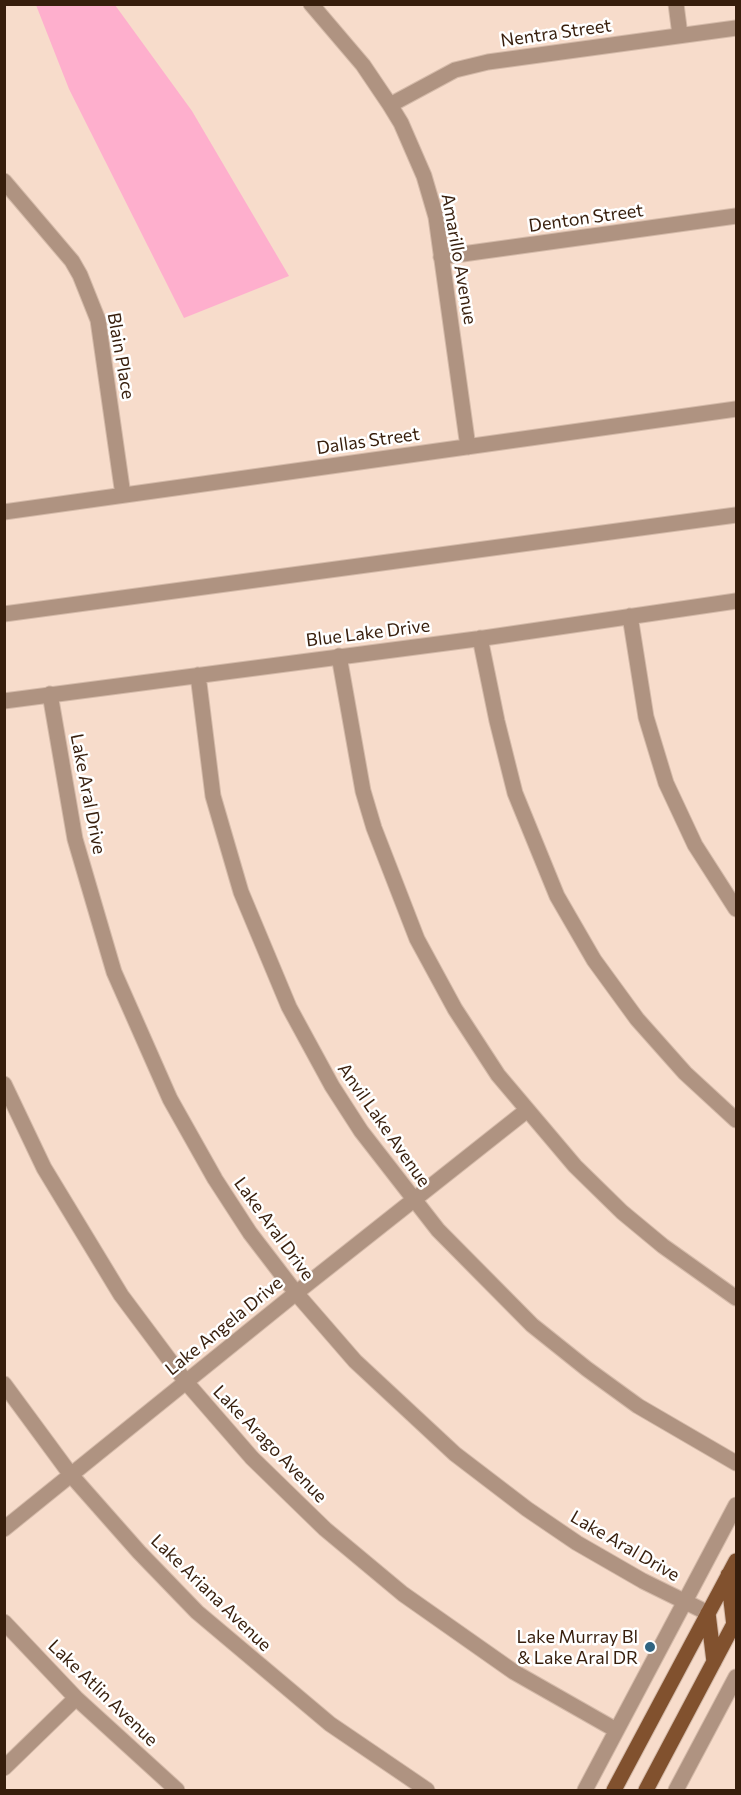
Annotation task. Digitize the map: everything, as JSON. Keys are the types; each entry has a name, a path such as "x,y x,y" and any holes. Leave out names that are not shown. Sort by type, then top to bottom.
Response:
{"main road":[{"path":"614,1791 736,1560"},
{"path":"646,1791 736,1624 729,1575"},
{"path":"708,1613 714,1662"}],"street":[{"name":"Amarillo Avenue","path":"311,4 363,65 390,105 401,123 424,176 436,217 468,447"},
{"path":"676,4 680,35"},
{"name":"Nentra Street","path":"390,105 455,70 488,62 736,28"},
{"name":"Blain Place","path":"4,181 72,261 98,320 123,495"},
{"name":"Denton Street","path":"441,257 736,216"},
{"name":"Dallas Street","path":"4,513 736,409"},
{"path":"4,614 736,515"},
{"name":"Blue Lake Drive","path":"4,701 480,638 736,600"},
{"path":"630,616 633,650 646,717 666,783 695,845 736,909"},
{"path":"480,638 515,793 542,862 562,904 594,960 637,1019 685,1072 736,1120"},
{"path":"339,656 363,791 401,903 454,1009 498,1075 565,1156 627,1216 736,1298"},
{"name":"Anvil Lake Avenue","path":"198,675 218,817 241,892 270,966 309,1047 337,1094 413,1201 456,1251 499,1294 566,1353 649,1413 736,1463"},
{"name":"Lake Aral Drive","path":"50,694 75,839 86,884 131,1015 170,1099 215,1179 250,1233 296,1293 387,1394 479,1474 577,1543 708,1613"},
{"name":"Lake Arago Avenue","path":"4,1084 44,1167 98,1261 186,1382 277,1484 371,1568 435,1617 514,1672 616,1730"},
{"name":"Lake Angela Drive","path":"4,1529 526,1111"},
{"name":"Lake Ariana Avenue","path":"4,1384 72,1475 153,1568 223,1636 330,1724 427,1791"},
{"path":"585,1791 736,1505"},
{"name":"Lake Atlin Avenue","path":"4,1622 76,1698 177,1791"},
{"path":"676,1791 736,1677"},
{"path":"4,1768 76,1698"}],"shaded area":[{"path":"36,5 115,5 192,111 289,276 184,318 69,89"}],"place":[{"name":"Lake Murray Bl & Lake Aral DR","path":"650,1647"}]}
